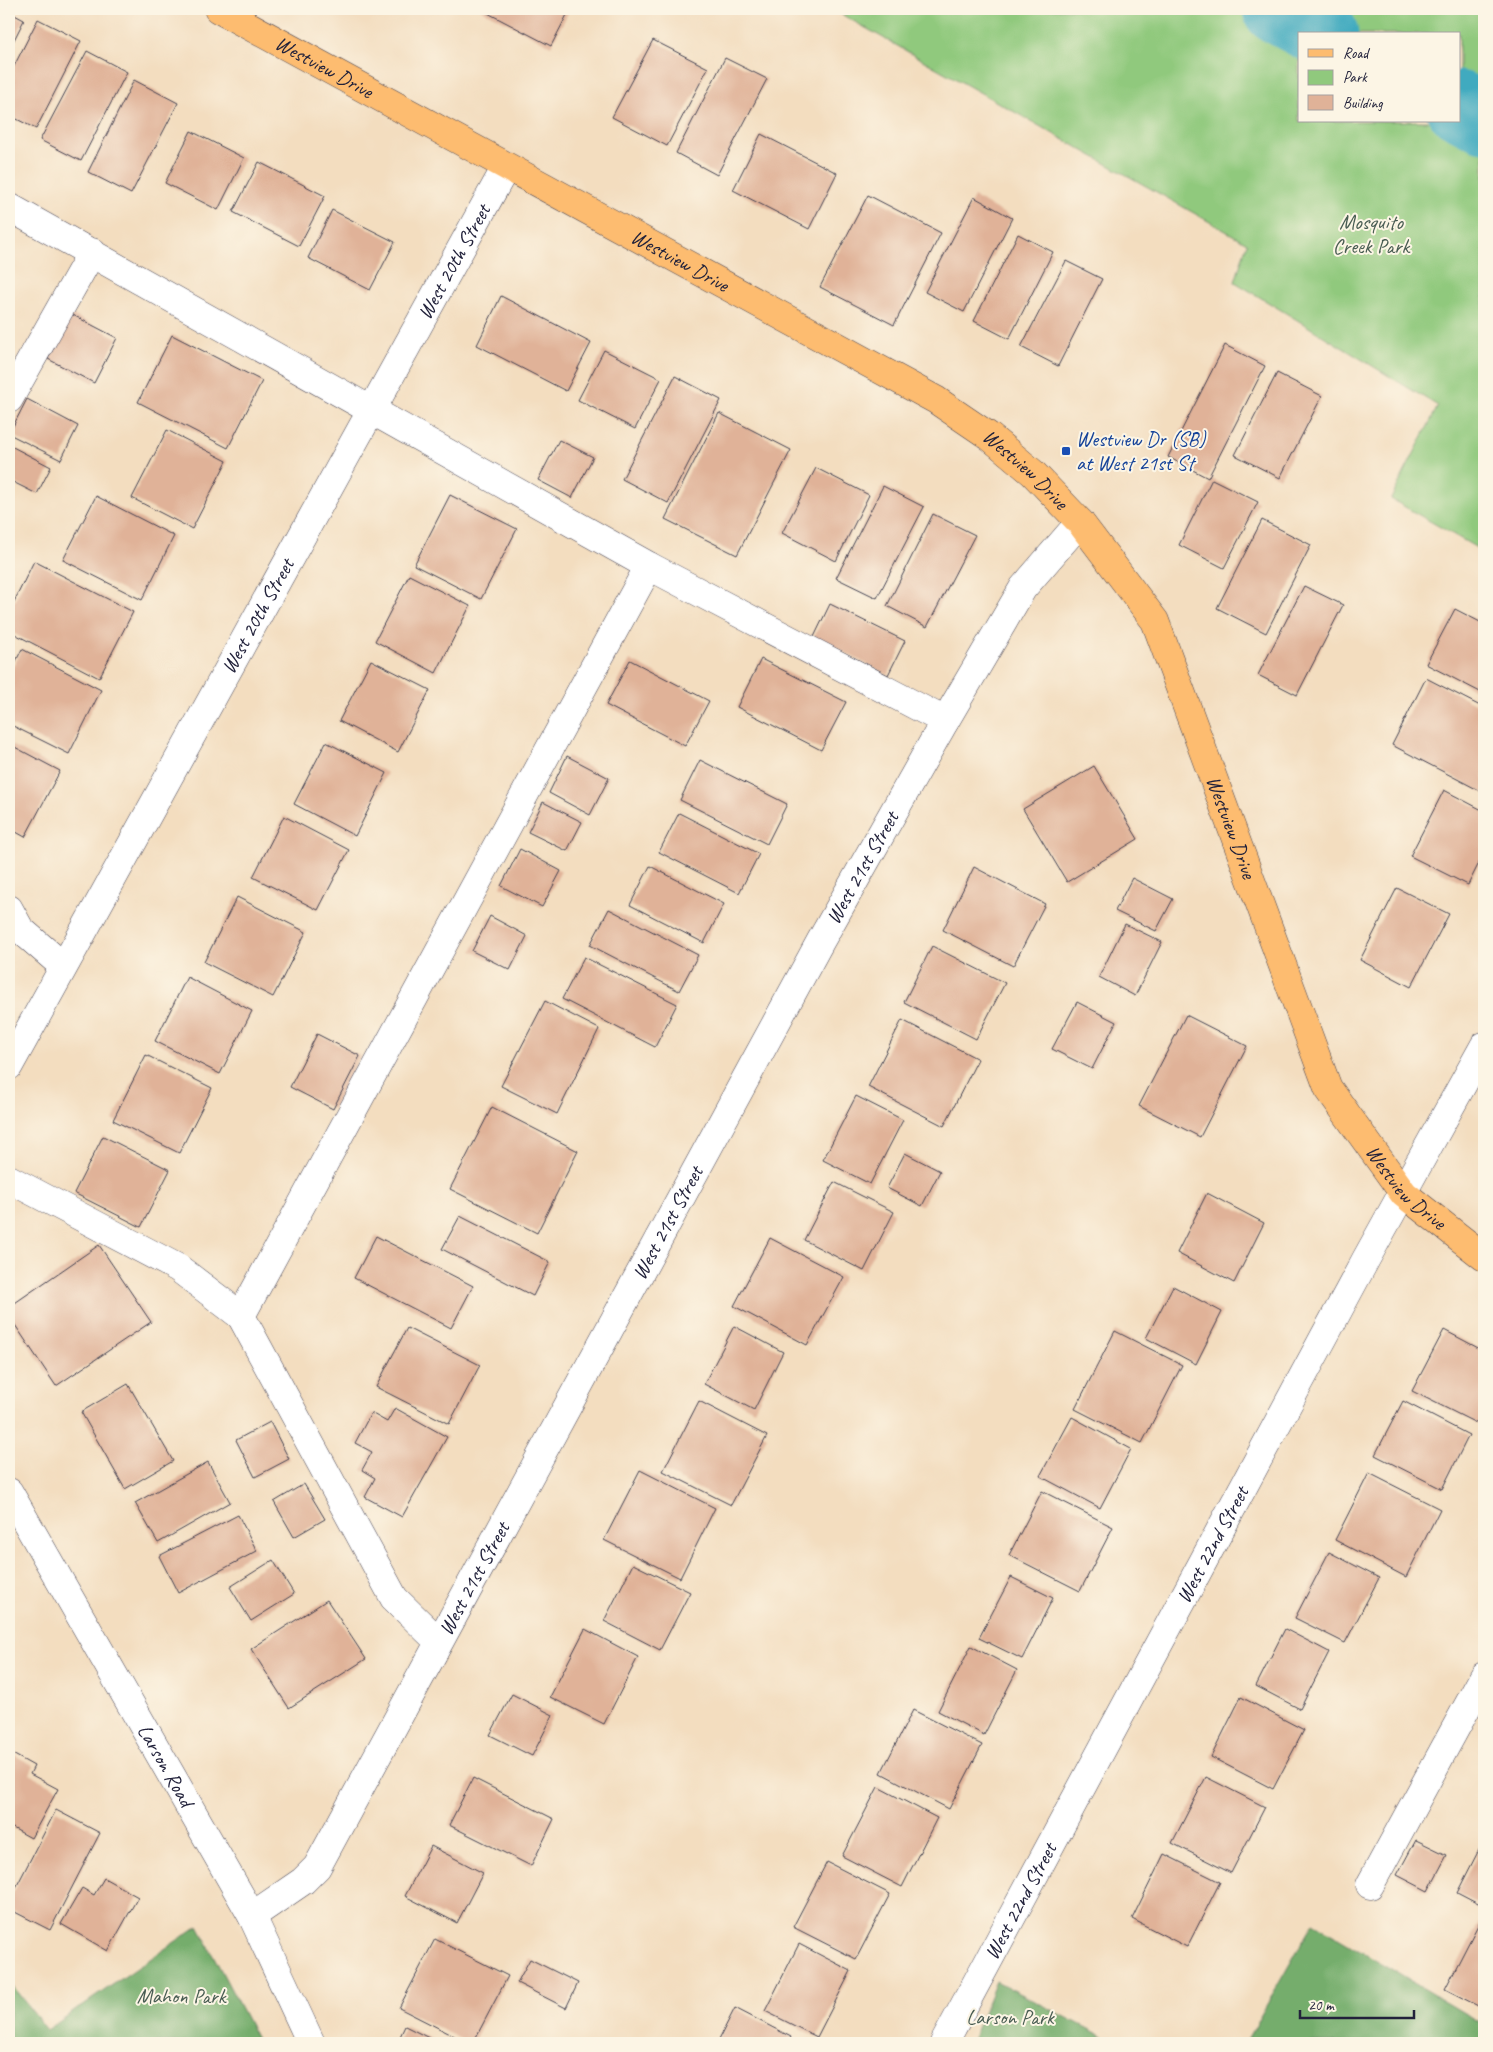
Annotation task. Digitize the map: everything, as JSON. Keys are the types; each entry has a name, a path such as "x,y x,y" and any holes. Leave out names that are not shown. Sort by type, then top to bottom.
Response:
{"main road":[{"name":"Westview Drive","path":"218,9 936,400 990,436 1033,472 1080,522 1155,621 1328,1088 1404,1194 1484,1257"}],"street":[{"name":"West 20th Street","path":"9,1066 506,167"},
{"path":"9,207 649,566 945,721"},
{"path":"9,399 92,252"},
{"name":"West 21st Street","path":"252,1916 303,1881 316,1867 820,942 945,721 1023,588 1080,522"},
{"path":"241,1316 649,566"},
{"path":"9,909 20,929 63,966"},
{"name":"West 22nd Street","path":"944,2043 1362,1268 1404,1194 1435,1133 1484,1046"},
{"path":"9,1179 178,1268 241,1316 394,1598 438,1641"},
{"name":"Larson Road","path":"9,1492 252,1916 311,2043"},
{"path":"1370,1885 1484,1676"}],"green space":[{"name":"Mosquito Creek Park","path":"832,9 1484,9 1484,552 1391,499 1438,406 1235,282 1247,243"},
{"path":"1313,1923 1484,2025 1484,2043 1245,2043"},
{"name":"Mahon Park","path":"198,1926 259,2043 9,2043 9,1982 47,2030"},
{"name":"Larson Park","path":"996,1981 1116,2043 971,2043"}],"building":[{"path":"480,9 570,9 551,46"},
{"path":"9,12 24,20 9,50"},
{"path":"38,19 81,41 36,129 9,115 9,76"},
{"path":"653,40 708,68 667,146 612,117"},
{"path":"87,51 127,72 81,161 40,140"},
{"path":"725,58 767,79 717,175 676,153"},
{"path":"134,80 178,103 131,194 88,172"},
{"path":"191,131 244,158 218,210 165,183"},
{"path":"761,134 837,173 809,229 733,190"},
{"path":"259,162 325,196 299,246 233,212"},
{"path":"868,195 941,233 894,325 820,287"},
{"path":"974,197 1012,218 964,312 925,292"},
{"path":"332,210 395,242 370,290 308,258"},
{"path":"1018,234 1053,252 1009,339 974,321"},
{"path":"1066,261 1102,279 1058,366 1021,347"},
{"path":"501,296 591,343 566,391 477,345"},
{"path":"71,314 117,338 94,383 48,359"},
{"path":"172,335 262,381 228,448 138,402"},
{"path":"1225,345 1265,366 1208,478 1168,457"},
{"path":"604,350 661,379 635,429 578,400"},
{"path":"1277,373 1322,396 1280,478 1235,455"},
{"path":"675,376 721,400 668,503 622,479"},
{"path":"27,399 78,426 61,460 9,434"},
{"path":"719,413 791,450 737,555 665,519"},
{"path":"167,430 227,461 192,529 132,498"},
{"path":"559,440 593,457 572,498 538,480"},
{"path":"9,445 51,467 37,494 9,480"},
{"path":"816,468 869,495 836,561 782,533"},
{"path":"1212,479 1258,502 1224,568 1179,545"},
{"path":"883,486 924,507 877,598 836,578"},
{"path":"450,495 517,529 481,599 414,565"},
{"path":"96,496 174,536 142,600 63,560"},
{"path":"933,514 975,535 927,627 887,606"},
{"path":"1262,520 1311,545 1266,633 1217,608"},
{"path":"34,561 133,612 99,678 9,631 9,612"},
{"path":"409,575 470,606 436,673 375,641"},
{"path":"1304,586 1343,605 1297,695 1258,675"},
{"path":"830,604 905,641 888,675 814,637"},
{"path":"1455,609 1484,624 1484,694 1426,664"},
{"path":"22,649 101,690 69,754 9,724 9,675"},
{"path":"761,659 846,702 821,750 737,707"},
{"path":"371,660 430,690 398,752 339,721"},
{"path":"630,660 709,701 685,746 606,705"},
{"path":"1426,678 1484,708 1484,793 1392,745"},
{"path":"326,742 387,773 355,836 294,804"},
{"path":"9,744 60,771 25,837 9,828"},
{"path":"567,756 609,778 590,815 549,793"},
{"path":"700,760 787,804 767,844 680,800"},
{"path":"1094,766 1138,839 1067,882 1023,809"},
{"path":"1444,790 1484,811 1484,853 1468,885 1410,856"},
{"path":"543,802 582,822 567,851 528,832"},
{"path":"679,813 759,854 739,893 659,852"},
{"path":"284,816 349,850 318,910 253,877"},
{"path":"520,849 561,871 542,907 501,886"},
{"path":"650,866 724,904 704,943 630,905"},
{"path":"974,867 1045,904 1013,966 943,930"},
{"path":"1132,878 1173,899 1156,931 1115,911"},
{"path":"1397,888 1449,914 1411,987 1360,960"},
{"path":"237,897 306,932 273,997 204,962"},
{"path":"609,909 698,955 679,991 590,945"},
{"path":"490,916 527,936 510,970 472,951"},
{"path":"1125,924 1162,942 1135,996 1099,977"},
{"path":"932,946 1005,983 976,1039 904,1002"},
{"path":"584,957 677,1004 655,1047 562,999"},
{"path":"187,977 252,1011 220,1074 155,1041"},
{"path":"545,1001 599,1029 557,1114 501,1086"},
{"path":"1077,1002 1116,1022 1092,1069 1052,1049"},
{"path":"1186,1015 1247,1046 1200,1137 1139,1106"},
{"path":"902,1020 978,1059 944,1126 868,1087"},
{"path":"317,1034 360,1056 333,1109 290,1087"},
{"path":"146,1055 212,1088 179,1153 113,1120"},
{"path":"856,1096 903,1120 870,1184 823,1160"},
{"path":"492,1107 578,1151 537,1233 450,1189"},
{"path":"103,1136 170,1170 141,1227 74,1193"},
{"path":"905,1153 940,1171 922,1206 887,1188"},
{"path":"834,1182 894,1212 864,1271 804,1240"},
{"path":"1207,1193 1264,1223 1234,1283 1177,1253"},
{"path":"460,1216 550,1262 533,1296 442,1249"},
{"path":"376,1236 473,1286 451,1328 354,1278"},
{"path":"770,1238 844,1277 807,1345 734,1306"},
{"path":"99,1245 151,1322 56,1386 9,1316 9,1307"},
{"path":"1173,1286 1222,1312 1196,1364 1146,1338"},
{"path":"734,1326 783,1352 754,1410 704,1384"},
{"path":"407,1328 480,1365 449,1424 376,1387"},
{"path":"1444,1330 1484,1351 1484,1427 1412,1391"},
{"path":"1115,1331 1182,1365 1142,1443 1075,1409"},
{"path":"128,1384 173,1461 125,1489 81,1412"},
{"path":"699,1401 767,1436 731,1505 663,1471"},
{"path":"1403,1401 1469,1435 1442,1489 1375,1455"},
{"path":"395,1408 447,1437 402,1517 365,1497 375,1478 362,1470 372,1452 355,1443 371,1413 387,1422"},
{"path":"1072,1417 1131,1449 1100,1508 1040,1476"},
{"path":"270,1422 289,1459 255,1477 236,1440"},
{"path":"208,1462 230,1502 158,1543 135,1503"},
{"path":"640,1470 715,1508 680,1578 604,1540"},
{"path":"1369,1473 1440,1509 1406,1577 1335,1540"},
{"path":"304,1484 325,1519 294,1537 274,1502"},
{"path":"1042,1491 1113,1527 1080,1591 1009,1555"},
{"path":"238,1515 257,1551 178,1593 159,1556"},
{"path":"1329,1552 1379,1578 1345,1643 1295,1618"},
{"path":"273,1560 294,1594 251,1621 230,1587"},
{"path":"633,1564 690,1592 660,1650 604,1621"},
{"path":"1011,1577 1053,1598 1022,1659 979,1638"},
{"path":"327,1600 366,1659 289,1708 251,1649"},
{"path":"585,1629 638,1657 604,1724 550,1697"},
{"path":"1285,1629 1329,1652 1300,1709 1256,1686"},
{"path":"971,1646 1017,1670 984,1735 938,1711"},
{"path":"512,1694 553,1715 532,1756 490,1735"},
{"path":"1241,1697 1304,1730 1273,1789 1211,1757"},
{"path":"913,1710 982,1745 949,1809 881,1773"},
{"path":"9,1752 34,1766 30,1774 58,1789 31,1838 9,1826"},
{"path":"1206,1777 1265,1807 1231,1873 1172,1843"},
{"path":"473,1778 554,1819 531,1866 449,1825"},
{"path":"878,1787 937,1818 902,1887 842,1856"},
{"path":"56,1810 100,1833 50,1930 9,1909 9,1901"},
{"path":"1416,1840 1447,1855 1428,1891 1397,1875"},
{"path":"1484,1840 1484,1907 1457,1893"},
{"path":"431,1846 483,1873 457,1923 405,1896"},
{"path":"1164,1854 1220,1882 1187,1947 1132,1919"},
{"path":"827,1862 890,1894 856,1959 793,1927"},
{"path":"104,1878 138,1897 108,1951 61,1924 82,1888 94,1895"},
{"path":"1480,1921 1484,1923 1484,2009 1445,1989"},
{"path":"435,1939 508,1976 473,2043 468,2043 399,2008"},
{"path":"799,1944 851,1971 817,2037 765,2011"},
{"path":"530,1959 578,1983 566,2008 517,1983"},
{"path":"735,2008 791,2037 788,2043 717,2043"},
{"path":"405,2026 439,2043 397,2043"}],"waterway":[{"path":"1277,9 1320,32"},
{"path":"1460,106 1484,118"}],"place":[{"name":"Westview Dr (SB) at West 21st St","path":"1066,451"}]}
